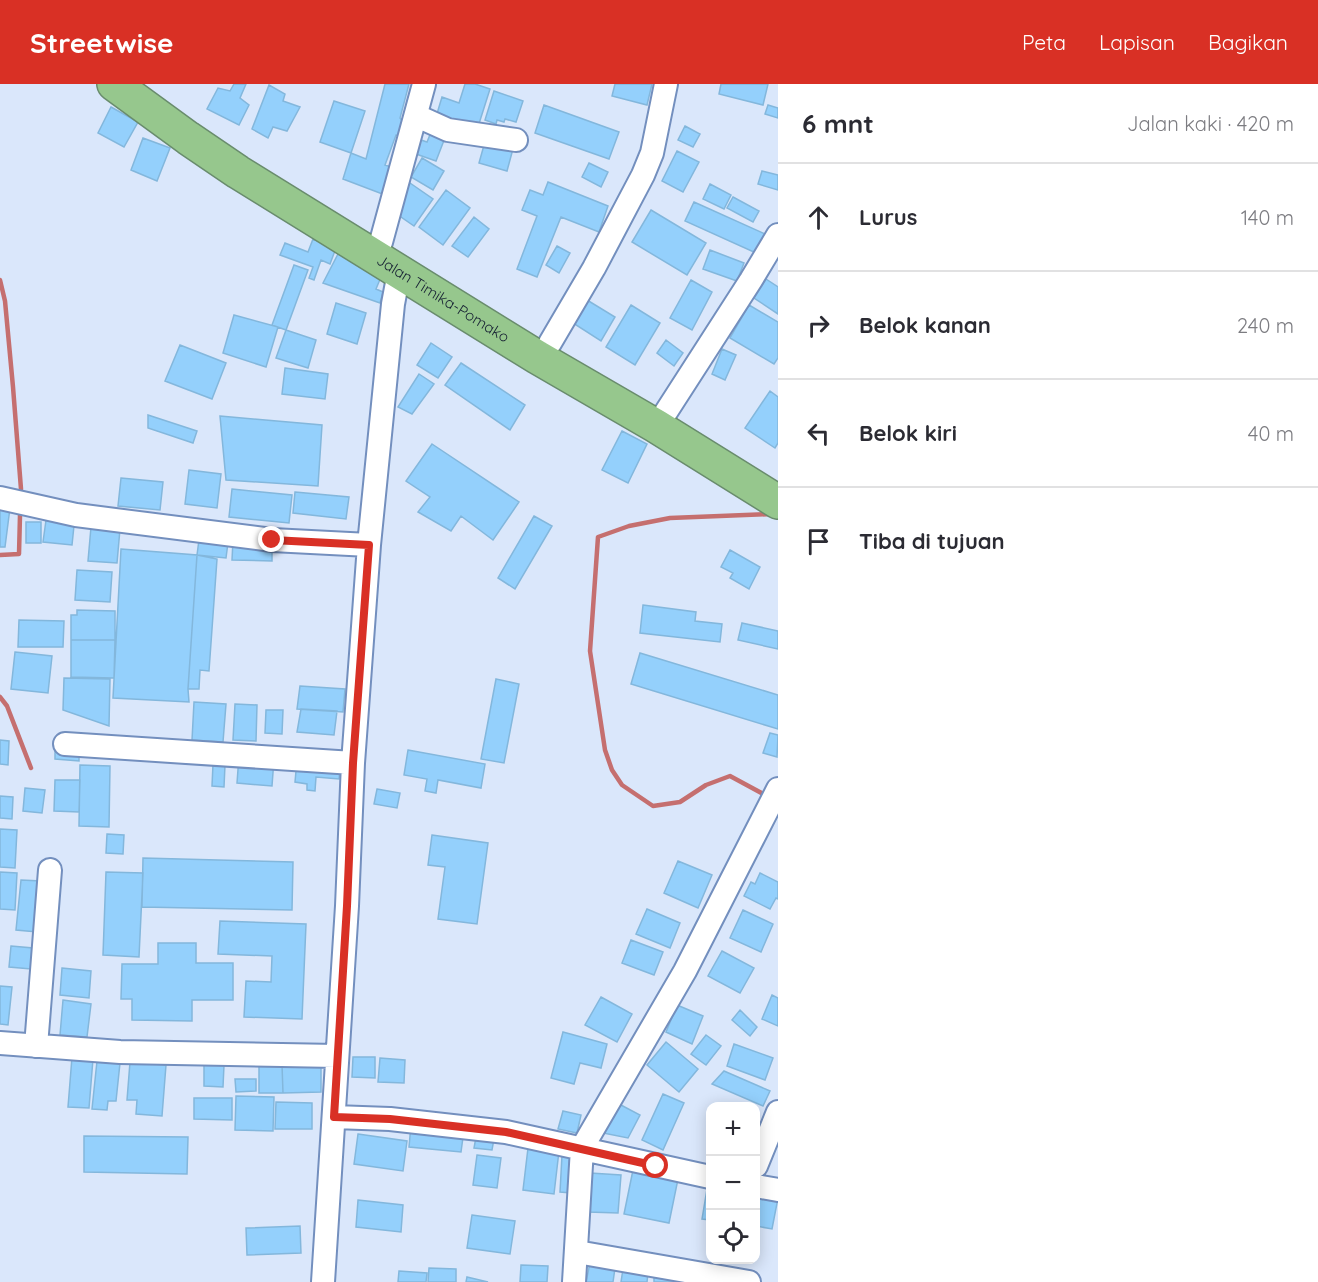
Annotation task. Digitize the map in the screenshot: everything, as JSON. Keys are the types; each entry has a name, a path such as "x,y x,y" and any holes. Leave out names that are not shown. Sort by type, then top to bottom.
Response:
{"highway":[{"name":"Jalan Timika-Pomako","path":"114,84 238,172 537,357 656,426 778,502"},
{"name":"Jalan Timika-Pomako","path":"138,84 217,139 381,242 778,478"}],"street":[{"path":"381,242 424,84"},
{"path":"550,343 594,268 643,175 652,153 666,84"},
{"path":"417,116 448,130 516,140"},
{"path":"666,412 778,235"},
{"path":"323,1282 347,906 353,763 369,545 393,304 399,272"},
{"path":"0,498 76,515 272,540 369,545"},
{"path":"65,744 353,763"},
{"path":"574,1282 582,1148 685,971 773,799"},
{"path":"36,1046 50,870"},
{"path":"0,1043 186,1054 337,1056"},
{"path":"760,1156 778,1112"},
{"path":"334,1117 390,1119 506,1132 706,1176"},
{"path":"760,1187 778,1190"},
{"path":"577,1252 748,1282"}],"building":[{"path":"234,84 246,84 240,98 249,105 239,125 207,109 218,88 230,91"},
{"path":"385,84 409,84 400,118 404,123 402,136 396,135 385,165 391,167 385,195 343,179 351,153 366,159"},
{"path":"465,84 475,84 490,89 477,130 436,117 442,97 459,103"},
{"path":"615,84 652,84 647,105 612,96"},
{"path":"721,84 768,84 763,105 719,94"},
{"path":"269,85 285,94 283,101 300,107 287,131 273,127 268,138 252,129"},
{"path":"494,91 523,101 516,122 505,119 504,122 497,120 496,124 485,120"},
{"path":"334,101 365,111 351,153 320,142"},
{"path":"544,105 619,132 609,159 535,133"},
{"path":"768,105 778,108 778,118 765,114"},
{"path":"111,107 138,122 124,147 98,133"},
{"path":"434,125 448,130 436,161 416,154 421,140 427,142"},
{"path":"685,126 700,134 693,147 678,140"},
{"path":"143,138 170,148 157,181 131,170"},
{"path":"486,138 514,145 507,171 479,163"},
{"path":"677,151 699,162 683,192 662,181"},
{"path":"422,158 444,171 433,190 411,177"},
{"path":"589,163 608,172 601,187 582,177"},
{"path":"762,171 778,175 778,190 758,184"},
{"path":"548,182 608,206 599,232 561,217 537,277 517,269 537,216 522,210 530,190 543,195"},
{"path":"410,183 433,199 414,226 391,210"},
{"path":"710,184 731,195 724,209 703,199"},
{"path":"446,190 470,208 443,245 419,227"},
{"path":"733,197 759,211 753,222 727,208"},
{"path":"694,202 765,234 756,253 685,221"},
{"path":"651,210 706,243 687,275 632,242"},
{"path":"474,217 489,229 468,257 452,246"},
{"path":"313,239 336,248 330,264 321,260 314,280 309,278 313,267 280,255 285,243 308,252"},
{"path":"557,246 570,253 559,273 546,265"},
{"path":"710,250 744,263 737,281 703,269"},
{"path":"338,254 383,272 376,289 383,292 380,303 323,283"},
{"path":"294,265 308,270 286,330 272,325"},
{"path":"766,279 778,287 778,314 754,298"},
{"path":"691,280 712,292 692,330 670,318"},
{"path":"587,300 615,317 601,341 573,323"},
{"path":"336,303 366,313 357,344 327,334"},
{"path":"631,305 660,323 635,365 606,347"},
{"path":"749,305 778,322 778,358 774,364 730,338"},
{"path":"234,315 278,327 266,367 223,353"},
{"path":"286,330 316,340 308,368 276,358"},
{"path":"666,340 683,353 674,366 657,353"},
{"path":"431,343 452,357 438,378 417,365"},
{"path":"180,345 226,363 212,399 165,381"},
{"path":"722,349 736,355 725,380 712,374"},
{"path":"461,363 525,405 510,430 445,385"},
{"path":"285,368 328,374 325,399 282,394"},
{"path":"419,374 434,384 412,414 398,407"},
{"path":"770,391 778,397 778,443 775,448 745,428"},
{"path":"148,415 197,431 193,443 148,428"},
{"path":"220,416 322,425 318,486 226,480"},
{"path":"622,431 647,444 628,483 602,470"},
{"path":"432,444 519,502 493,540 461,516 451,531 418,512 430,497 406,481"},
{"path":"189,470 221,474 217,508 185,504"},
{"path":"121,478 163,482 160,510 118,506"},
{"path":"232,489 292,495 289,523 229,517"},
{"path":"295,492 349,497 346,519 293,513"},
{"path":"0,507 10,508 5,547 0,547"},
{"path":"47,513 75,516 72,545 43,542"},
{"path":"534,516 552,526 515,589 498,578"},
{"path":"26,522 41,522 41,543 26,543"},
{"path":"91,527 120,529 117,563 88,561"},
{"path":"200,532 229,535 226,558 197,555"},
{"path":"233,540 272,541 272,561 232,560"},
{"path":"121,549 197,555 189,702 113,698"},
{"path":"730,550 760,567 749,589 730,578 733,573 721,567"},
{"path":"197,555 217,559 209,671 200,670 199,689 188,689"},
{"path":"77,570 112,572 110,602 75,600"},
{"path":"643,605 696,612 695,621 722,624 720,642 640,633"},
{"path":"77,610 115,611 115,640 71,640 71,615 77,615"},
{"path":"19,620 64,621 63,647 18,647"},
{"path":"742,623 778,631 778,649 738,640"},
{"path":"71,640 115,640 114,678 71,677"},
{"path":"15,652 52,656 48,693 11,689"},
{"path":"640,653 778,695 778,729 631,684"},
{"path":"64,678 110,679 109,726 63,710"},
{"path":"496,679 519,684 504,763 481,759"},
{"path":"300,686 345,689 343,712 297,709"},
{"path":"194,702 226,704 223,742 192,740"},
{"path":"235,704 257,705 256,741 233,740"},
{"path":"301,709 337,711 334,735 297,732"},
{"path":"266,710 283,710 282,734 265,733"},
{"path":"770,733 778,735 777,757 763,753"},
{"path":"0,740 9,741 8,765 0,764"},
{"path":"55,745 79,746 79,761 55,759"},
{"path":"408,750 485,764 481,788 438,780 436,793 425,791 427,779 404,775"},
{"path":"239,756 274,759 272,786 237,783"},
{"path":"297,760 341,762 339,779 316,777 315,791 307,790 307,784 295,782"},
{"path":"213,764 225,765 224,787 212,786"},
{"path":"80,765 110,766 109,827 79,826"},
{"path":"55,780 80,780 79,812 54,811"},
{"path":"25,788 45,790 42,813 23,811"},
{"path":"377,789 400,793 397,808 374,804"},
{"path":"0,796 13,797 12,819 0,818"},
{"path":"0,829 17,830 15,868 0,867"},
{"path":"107,834 124,835 123,854 106,853"},
{"path":"432,835 488,843 477,924 438,919 445,867 428,865"},
{"path":"143,858 293,862 292,910 142,907"},
{"path":"678,861 712,875 698,908 664,893"},
{"path":"0,872 17,873 15,910 0,909"},
{"path":"106,872 143,873 139,957 103,955"},
{"path":"760,873 778,882 778,899 776,898 770,909 744,896 751,882 755,884"},
{"path":"21,880 41,881 37,932 16,930"},
{"path":"647,909 680,923 670,948 636,934"},
{"path":"743,910 773,924 761,952 730,938"},
{"path":"220,921 306,924 302,1019 244,1017 246,981 271,982 272,956 218,954"},
{"path":"631,940 663,952 654,975 622,963"},
{"path":"158,943 196,943 196,963 233,963 233,1000 192,1000 192,1021 132,1020 132,999 121,999 122,964 158,964"},
{"path":"11,946 33,948 31,969 9,967"},
{"path":"722,951 754,968 740,993 708,976"},
{"path":"62,968 91,971 89,998 60,995"},
{"path":"0,986 12,987 8,1025 0,1024"},
{"path":"772,995 778,998 778,1026 762,1019"},
{"path":"601,997 632,1014 617,1042 585,1025"},
{"path":"63,1000 91,1004 87,1037 60,1035"},
{"path":"677,1005 703,1016 692,1044 666,1032"},
{"path":"740,1010 757,1027 750,1036 732,1020"},
{"path":"563,1032 607,1044 601,1068 580,1063 574,1084 551,1078"},
{"path":"706,1035 721,1046 706,1065 691,1054"},
{"path":"666,1042 698,1069 679,1092 647,1065"},
{"path":"734,1044 773,1058 765,1080 727,1066"},
{"path":"72,1057 93,1059 89,1108 68,1107"},
{"path":"353,1057 375,1057 375,1078 352,1077"},
{"path":"380,1058 405,1060 404,1083 378,1082"},
{"path":"97,1061 120,1063 116,1101 108,1101 107,1110 92,1109"},
{"path":"130,1062 166,1065 162,1116 136,1114 137,1100 127,1100"},
{"path":"204,1064 224,1065 223,1087 204,1086"},
{"path":"259,1065 282,1065 283,1093 259,1093"},
{"path":"282,1065 321,1065 321,1092 283,1093"},
{"path":"724,1071 770,1091 763,1106 760,1102 754,1102 712,1084"},
{"path":"235,1079 256,1079 256,1091 236,1092"},
{"path":"663,1094 684,1103 663,1150 642,1140"},
{"path":"236,1096 274,1097 273,1131 235,1130"},
{"path":"194,1098 232,1098 232,1120 194,1119"},
{"path":"276,1102 312,1103 312,1129 275,1129"},
{"path":"619,1104 640,1115 628,1138 603,1133"},
{"path":"563,1111 581,1115 577,1133 558,1129"},
{"path":"411,1125 464,1130 461,1152 409,1147"},
{"path":"358,1134 407,1141 403,1171 354,1164"},
{"path":"84,1136 188,1137 187,1174 84,1172"},
{"path":"476,1137 494,1139 492,1150 474,1148"},
{"path":"528,1148 559,1151 554,1194 523,1190"},
{"path":"477,1155 501,1158 497,1188 473,1185"},
{"path":"562,1155 574,1156 571,1193 560,1192"},
{"path":"633,1170 678,1179 669,1223 624,1214"},
{"path":"590,1173 621,1175 618,1213 588,1212"},
{"path":"760,1194 778,1198 772,1229 760,1227"},
{"path":"706,1195 706,1220 702,1219"},
{"path":"358,1200 403,1205 401,1232 356,1227"},
{"path":"472,1215 515,1221 510,1254 467,1248"},
{"path":"300,1226 301,1253 247,1255 246,1228"},
{"path":"590,1263 615,1268 613,1282 586,1282"},
{"path":"521,1265 548,1266 547,1282 520,1282"},
{"path":"429,1268 456,1269 456,1282 428,1282"},
{"path":"623,1269 648,1273 647,1282 621,1282"},
{"path":"399,1271 427,1273 426,1282 398,1282"},
{"path":"654,1276 680,1280 680,1282 654,1282"},
{"path":"467,1277 488,1282 466,1282"}],"waterway":[{"path":"0,280 5,301 21,489"},
{"path":"767,796 730,776 706,785 680,802 653,806 622,785 612,770 605,750 590,651 598,537 629,526 670,518 772,514"},
{"path":"0,555 19,554 20,515"},
{"path":"0,697 7,706 31,768"}],"route":[{"path":"272,540 369,545 353,763 334,1117 390,1119 506,1132 656,1166"}]}
